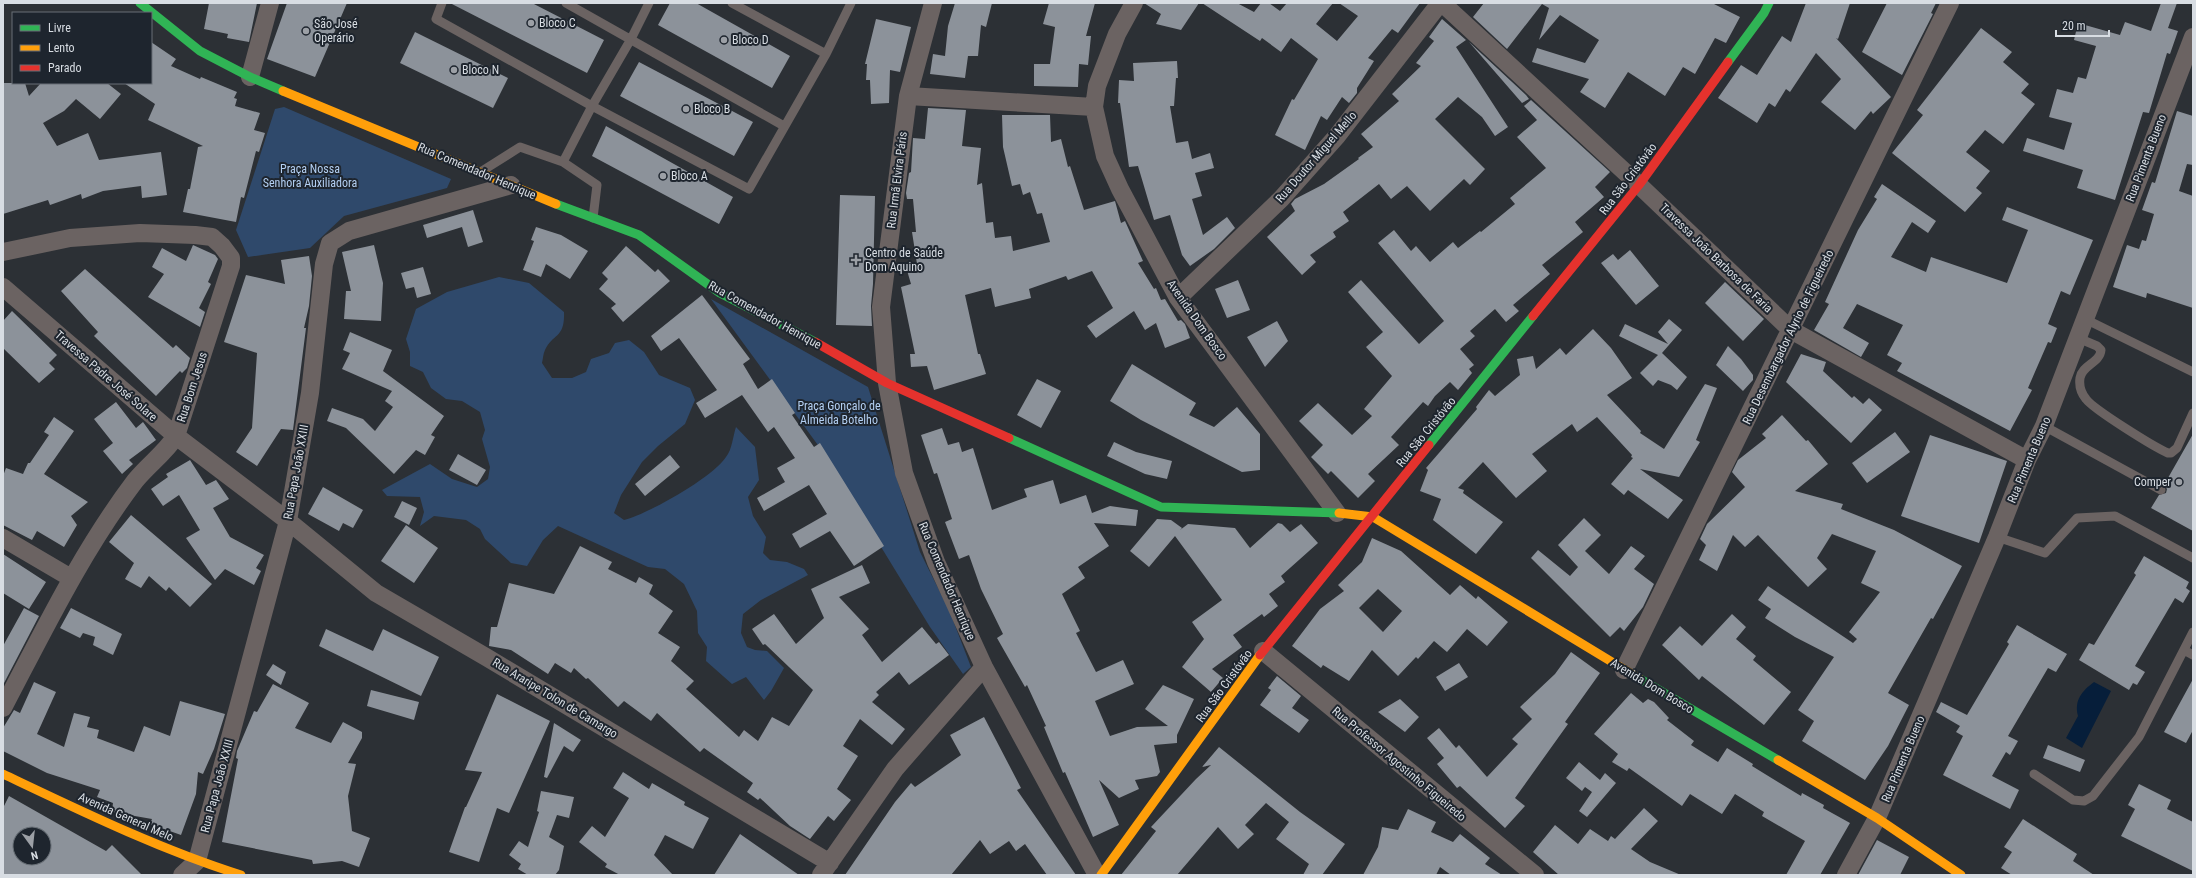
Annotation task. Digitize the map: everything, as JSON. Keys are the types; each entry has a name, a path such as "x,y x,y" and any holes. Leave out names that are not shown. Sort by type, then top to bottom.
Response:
{"street":[{"name":"Rua Comendador Henrique","path":"140,3 151,12"},
{"path":"250,77 270,3"},
{"name":"Rua Irmã Elvira Páris","path":"887,383 881,307 908,96 933,3"},
{"path":"908,96 1094,107 1102,71 1117,34 1134,3"},
{"name":"Travessa João Barbosa de Faria","path":"1441,3 1639,185 1791,330 2028,460"},
{"name":"Rua Doutor Miguel Mello","path":"1178,298 1281,199 1337,136 1441,3"},
{"name":"Rua São Cristóvão","path":"1101,875 1263,651 1332,564 1373,517 1639,185 1764,13 1769,3"},
{"name":"Rua Desembargador Alyrio de Figueiredo","path":"1624,670 1950,3"},
{"name":"Rua Comendador Henrique","path":"152,13 200,51 250,77 593,219 639,235 720,293 809,339 887,383 904,473 936,562 984,667 1097,875"},
{"name":"Rua Pimenta Bueno","path":"1846,875 1877,818 1997,538 2028,460 2044,426 2193,37"},
{"name":"Avenida Dom Bosco","path":"1094,107 1104,156 1178,298 1337,513"},
{"name":"Rua Papa João XXIII","path":"197,861 288,521 310,393 324,264 330,243 349,231 511,185"},
{"name":"Rua Bom Jesus","path":"3,252 70,238 140,233 212,237 222,246 231,258 231,266 176,436 168,448 136,480 71,578 3,708"},
{"name":"Travessa Padre José Solare","path":"3,287 176,436 288,521"},
{"name":"Avenida Dom Bosco","path":"887,383 1161,507 1337,513 1373,517 1624,670 1877,818 1961,875"},
{"name":"Rua Araripe Tolon de Camargo","path":"288,521 376,593 486,657 825,869"},
{"path":"3,538 71,578"},
{"name":"Rua Professor Agostinho Figueiredo","path":"1263,651 1535,875"},
{"path":"825,869 894,769 984,667"},
{"name":"Avenida General Melo","path":"5,779 197,861 241,875"},
{"path":"182,875 197,861"}],"lane":[{"path":"442,3 436,19 592,106 749,189 826,54 851,3"},
{"path":"566,3 784,126"},
{"path":"563,162 592,106 631,39 649,3"},
{"path":"732,3 826,54"},
{"path":"481,172 520,147 563,162 597,185 593,219"},
{"path":"2085,319 2193,372"},
{"path":"2078,338 2098,346 2101,350 2098,357 2085,368 2080,375 2080,385 2086,399 2162,450 2171,453 2177,448 2193,414"},
{"path":"2044,426 2161,490"},
{"path":"1997,538 2045,553 2076,518 2115,516 2193,558"},
{"path":"2034,774 2073,800 2084,801 2094,796 2139,738 2193,632"},
{"path":"2184,650 2193,655"}],"green space":[{"name":"Praça Nossa Senhora Auxiliadora","path":"284,107 451,179 447,188 344,216 310,248 248,257 236,230 275,109"},
{"path":"499,277 529,283 564,312 563,327 558,335 548,345 543,356 542,363 552,378 572,378 586,372 591,359 609,353 615,343 629,340 644,352 659,375 690,388 695,400 685,424 658,446 642,462 621,495 614,513 624,520 648,511 663,503 708,475 728,454 736,427 755,447 759,480 748,497 753,516 766,537 763,553 770,560 787,562 804,569 808,575 761,600 743,614 741,633 747,647 755,650 767,651 784,668 764,700 746,677 732,684 706,661 707,647 698,633 697,611 684,584 665,569 648,567 558,526 543,540 527,566 511,563 485,539 480,529 466,520 434,516 420,526 424,512 420,497 387,496 382,490 430,464 452,479 477,487 488,479 490,467 482,439 485,430 480,412 462,401 446,399 431,388 423,372 410,366 410,352 406,339 416,309 447,292"},
{"name":"Praça Gonçalo de Almeida Botelho","path":"711,299 868,387 920,552 949,610 971,667 963,674 930,627 823,452"}],"shaded area":[{"path":"2094,682 2111,691 2082,748 2066,738 2078,716 2077,705 2080,696"}],"building":[{"path":"209,3 257,3 249,42 227,38 228,34 204,29"},
{"name":"São José Operário","path":"287,3 347,3 315,77 267,59"},
{"name":"Bloco C","path":"450,3 532,3 604,40 587,73"},
{"name":"Bloco D","path":"670,3 696,3 790,56 772,88 658,25"},
{"path":"955,3 992,3 986,27 981,25 978,56 968,56 965,78 930,74 933,54 945,56 948,26"},
{"path":"1049,3 1095,3 1086,36 1091,36 1088,65 1079,64 1078,87 1034,86 1034,64 1050,64 1055,27 1043,24"},
{"path":"1144,3 1199,3 1181,30 1156,24 1161,14"},
{"path":"1202,3 1237,3 1254,12 1261,3 1269,3 1280,11 1287,3 1333,3 1316,24 1337,41 1358,16 1339,3 1420,3 1398,33 1392,29 1368,58 1374,61 1357,88 1357,93 1349,103 1342,97 1327,120 1321,116 1305,150 1275,135 1292,99 1294,100 1318,59 1291,38 1281,52 1262,38 1260,41"},
{"path":"1484,3 1712,3 1740,17 1726,43 1715,38 1695,74 1683,67 1665,96 1628,72 1605,108 1580,92 1589,79 1532,62 1537,48 1585,63 1599,40 1560,15 1539,40 1549,8 1542,4 1507,49 1473,17"},
{"path":"1806,3 1850,3 1838,39 1836,38 1891,97 1873,114 1871,111 1855,130 1821,102 1841,79 1816,53 1790,92 1786,89 1775,107 1769,103 1757,123 1718,98 1741,65 1757,75 1782,36 1791,42"},
{"path":"1887,3 1936,3 1931,13 1933,14 1902,75 1862,52"},
{"path":"2161,3 2177,3 2168,28 2178,31 2170,54 2167,53 2149,113 2143,112 2115,200 2077,188 2083,170 2023,151 2027,138 2064,150 2072,123 2049,117 2057,89 2073,93 2078,77 2086,79 2096,46 2074,40 2078,23 2120,35 2125,22 2151,31"},
{"path":"876,19 911,27 900,72 890,70 889,103 871,104 870,80 866,80 867,64 865,64"},
{"path":"1442,19 1466,40 1456,47 1508,127 1495,136 1482,117 1458,97 1435,119 1485,169 1470,185 1464,179 1430,211 1407,186 1391,199 1379,184 1343,212 1349,221 1333,232 1336,237 1310,255 1316,262 1302,275 1267,237 1295,211 1291,204 1295,199 1324,184 1373,147 1361,134 1399,101 1392,94 1421,66 1416,63 1434,41 1429,37"},
{"path":"1981,28 2012,52 2003,62 2029,84 2021,93 2035,104 2003,144 1985,130 1966,152 1990,171 1976,188 1982,193 1965,212 1892,153 1923,115 1917,110"},
{"name":"Bloco N","path":"415,32 508,78 493,108 400,63"},
{"path":"1469,42 1526,95 1529,99 1522,103"},
{"path":"152,43 176,59 171,66 200,79 201,77 237,92 234,98 237,99 235,106 260,113 254,130 265,133 259,152 256,151 244,198 241,197 236,222 183,212 188,189 190,189 198,147 203,146 148,120 155,104 125,84 152,84"},
{"path":"1177,61 1178,78 1176,78 1174,106 1170,106 1176,143 1188,141 1192,159 1210,153 1214,168 1195,173 1202,196 1192,199 1203,235 1227,217 1235,228 1214,249 1190,266 1182,255 1170,215 1154,220 1138,166 1129,167 1120,103 1118,103 1119,80 1134,81 1133,63"},
{"name":"Bloco B","path":"639,62 753,122 734,156 620,96"},
{"path":"3,83 25,84 29,96 40,84 108,84 121,94 100,119 76,99 64,111 43,123 57,146 88,133 99,160 161,152 167,195 142,198 141,186 103,191 82,199 81,194 50,205 48,200 3,214"},
{"path":"1531,100 1610,172 1595,187 1604,197 1575,222 1583,232 1542,265 1550,274 1513,305 1519,311 1506,322 1495,309 1470,331 1475,336 1460,349 1474,365 1469,369 1472,373 1458,390 1450,382 1435,396 1428,406 1423,402 1391,437 1399,445 1368,474 1375,481 1358,498 1331,471 1328,474 1311,457 1323,445 1299,421 1318,403 1352,435 1372,416 1364,409 1392,376 1366,347 1383,332 1348,292 1361,280 1419,344 1444,321 1378,243 1394,230 1411,251 1416,246 1430,262 1453,242 1458,248 1480,231 1481,232 1515,204 1510,198 1546,168 1517,137 1537,120 1524,106"},
{"path":"928,108 966,110 962,146 981,148 977,185 982,183 986,223 993,222 995,238 1011,236 1013,251 1050,242 1042,213 1037,214 1030,192 1023,195 1020,184 1012,186 1003,147 1002,115 1050,115 1051,142 1061,139 1068,167 1070,166 1084,210 1115,201 1121,223 1125,221 1143,261 1138,263 1154,289 1156,288 1161,300 1165,299 1178,321 1181,320 1185,324 1190,338 1165,348 1156,323 1145,330 1134,311 1096,338 1087,326 1113,308 1092,271 1068,280 1066,276 1029,289 1031,298 995,307 991,288 965,295 978,354 980,354 986,374 934,390 927,366 911,367 910,354 915,354 901,287 911,284 906,267 917,264 912,232 916,232 913,199 907,199 906,193 909,173 911,172 913,138 925,139"},
{"path":"2177,111 2193,116 2193,165 2187,164 2179,191 2193,196 2193,308 2147,293 2146,298 2113,287 2127,245 2139,249 2142,240 2146,241 2154,214 2142,210 2152,182 2155,183"},
{"name":"Bloco A","path":"606,126 733,197 719,224 592,156"},
{"path":"1882,184 1936,221 1928,233 1912,222 1891,257 1926,272 1931,257 2007,283 2028,230 2002,220 2007,207 2093,240 2070,295 2061,291 2048,324 2057,328 2051,343 2048,342 2028,388 2032,390 2010,431 1897,371 1902,363 1887,355 1903,325 1857,304 1843,328 1869,343 1861,357 1814,330 1829,304 1825,302 1858,230 1877,199 1874,197"},
{"name":"Centro de Saúde Dom Aquino","path":"840,195 875,196 871,306 872,326 836,325"},
{"path":"473,210 483,242 468,247 462,227 427,238 423,225"},
{"path":"536,227 561,235 588,251 570,279 546,264 541,277 523,270 534,241 531,240"},
{"path":"193,245 215,255 218,259 208,282 211,284 199,308 205,312 200,327 148,297 164,274 152,267 162,248 186,261"},
{"path":"374,245 383,283 381,321 344,319 346,291 351,291 342,252"},
{"path":"626,246 655,272 658,269 670,281 623,322 611,308 616,304 599,289 608,279 602,273"},
{"path":"1630,250 1659,286 1636,305 1601,263 1613,254 1618,260"},
{"path":"309,256 312,276 309,306 304,328 306,328 293,430 281,429 257,466 236,452 252,428 257,353 224,342 246,275 285,284 281,260"},
{"path":"423,267 431,294 417,298 414,287 406,289 401,273"},
{"path":"85,269 173,348 176,345 190,358 187,368 182,373 180,371 156,396 94,336 98,332 61,291"},
{"path":"1238,280 1250,310 1227,318 1215,289"},
{"path":"1725,282 1764,319 1743,341 1705,303"},
{"path":"702,295 750,359 743,364 758,389 772,379 795,413 792,415 814,447 820,443 884,546 854,566 830,531 800,548 792,534 827,514 809,485 764,511 757,498 785,482 777,468 795,458 774,427 768,432 742,395 705,418 696,403 717,390 679,338 661,351 651,336"},
{"path":"12,311 57,355 49,363 55,369 39,383 3,348 3,321"},
{"path":"1669,319 1682,330 1662,353 1687,377 1677,390 1671,385 1658,380 1653,386 1640,373 1658,355 1619,336 1625,324 1668,344 1658,332"},
{"path":"1277,321 1288,341 1265,367 1247,337"},
{"path":"1593,329 1611,348 1632,378 1607,395 1641,431 1640,433 1664,449 1705,384 1717,388 1696,440 1700,442 1679,477 1640,469 1683,500 1668,519 1628,490 1624,495 1611,484 1633,458 1631,457 1632,455 1597,417 1577,432 1572,424 1532,454 1547,471 1516,498 1483,462 1458,488 1464,490 1463,493 1503,522 1476,554 1433,520 1441,499 1420,491 1428,470 1426,468 1477,409 1476,407 1489,390 1495,396 1520,375 1517,359 1533,356 1536,369 1560,348 1566,355"},
{"path":"350,332 392,350 383,371 444,416 431,435 435,437 425,455 416,450 394,474 346,428 327,421 332,408 363,419 375,431 393,407 385,401 392,391 342,369 350,353 343,350"},
{"path":"1728,346 1741,359 1753,375 1753,380 1743,391 1716,365"},
{"path":"1801,354 1826,362 1823,371 1852,398 1854,396 1863,404 1869,398 1882,410 1851,443 1786,382"},
{"path":"1132,364 1196,403 1189,415 1214,427 1237,407 1260,434 1260,470 1242,472 1141,420 1110,401"},
{"path":"1037,379 1061,391 1041,428 1017,415"},
{"path":"116,402 136,428 143,422 156,440 129,460 133,464 122,474 103,451 113,443 94,419"},
{"path":"1782,415 1806,441 1808,440 1828,464 1795,491 1843,504 1841,509 1894,530 1962,566 1933,619 1931,618 1888,693 1909,705 1888,746 1865,780 1802,741 1814,721 1798,710 1834,657 1795,637 1765,618 1771,609 1758,600 1768,586 1853,643 1857,639 1849,632 1880,592 1861,583 1876,551 1832,534 1817,558 1827,569 1808,587 1758,535 1745,547 1733,535 1717,571 1699,560 1706,545 1700,539 1707,524 1745,487 1732,472 1738,460 1766,438 1762,434"},
{"path":"54,417 74,431 44,474 88,502 71,516 77,525 64,547 37,531 32,540 3,525 3,476 6,468 23,474 28,463 30,463 49,435 44,432"},
{"path":"942,428 948,445 959,442 962,452 973,448 992,510 1027,497 1024,489 1053,480 1060,504 1086,495 1092,513 1110,506 1138,510 1136,526 1094,523 1109,546 1078,567 1085,578 1062,594 1080,631 1076,633 1096,672 1123,660 1134,684 1095,701 1110,736 1137,727 1168,726 1145,709 1163,685 1194,699 1177,735 1177,743 1154,745 1160,772 1157,776 1135,780 1139,789 1119,798 1099,780 1119,825 1093,837 1065,772 1063,773 1044,727 1046,726 1027,685 1025,687 997,638 1003,634 981,589 969,555 959,559 945,522 952,519 937,473 934,474 921,435"},
{"path":"1895,432 1910,452 1867,483 1852,463"},
{"name":"Comper","path":"2193,434 2193,531 2151,508 2159,495 2166,493 2167,489 2164,485"},
{"path":"1930,435 2007,461 1979,543 1901,516"},
{"path":"1114,442 1136,452 1172,461 1167,479 1145,474 1107,456"},
{"path":"458,454 486,470 477,485 449,470"},
{"path":"670,455 680,467 645,496 635,484"},
{"path":"190,460 206,485 216,480 229,499 213,508 230,537 264,555 256,568 261,571 254,585 225,569 215,580 186,538 200,530 179,495 163,506 151,489 168,477 166,474"},
{"path":"323,487 363,510 353,528 343,523 339,531 308,514"},
{"path":"402,501 417,508 409,525 394,517"},
{"path":"131,515 212,584 190,607 169,587 166,591 149,576 141,588 125,579 134,563 109,542"},
{"path":"1584,518 1601,535 1585,551 1609,574 1631,546 1645,556 1634,569 1654,584 1643,607 1624,631 1620,627 1610,637 1531,558 1538,550 1570,576 1578,567 1558,545"},
{"path":"1157,519 1171,520 1182,528 1180,530 1188,524 1235,528 1250,548 1278,523 1282,524 1290,532 1301,524 1318,543 1281,576 1285,582 1269,594 1278,606 1264,617 1262,614 1233,635 1242,647 1212,669 1223,678 1211,692 1182,667 1204,639 1192,622 1222,600 1175,536 1149,567 1130,551"},
{"path":"406,525 438,548 414,583 381,561"},
{"path":"1372,538 1401,551 1450,595 1460,585 1476,599 1478,596 1508,622 1487,646 1467,629 1447,652 1434,641 1418,659 1416,657 1398,676 1372,650 1349,681 1323,665 1321,668 1292,646 1320,609 1344,591 1338,585 1362,562","holes":["1378,589 1402,611 1383,632 1359,608"]},
{"path":"580,546 612,562 608,569 636,583 639,577 653,585 649,594 673,611 658,633 680,647 671,661 694,681 686,689 739,737 744,730 758,741 772,717 789,726 813,690 765,644 763,645 752,629 774,614 796,644 824,618 811,589 862,565 870,583 839,597 869,629 862,635 882,662 922,627 936,644 939,642 949,655 909,685 899,672 876,692 879,695 872,702 905,729 892,745 860,719 843,746 858,756 837,789 851,800 834,821 828,816 810,839 790,826 760,798 758,800 747,792 753,783 704,748 700,752 657,713 651,721 624,701 618,707 588,678 586,679 574,668 571,673 555,663 548,674 511,650 489,646 491,627 497,627 509,583 554,594"},
{"path":"3,554 46,582 29,609 3,593"},
{"path":"2144,556 2189,582 2186,588 2190,591 2183,603 2175,598 2135,666 2145,672 2137,685 2133,683 2129,690 2079,660 2089,643 2094,645 2136,575 2134,573"},
{"path":"24,608 39,616 3,685 3,646"},
{"path":"71,608 122,634 113,655 93,645 95,637 83,633 80,638 60,628"},
{"path":"1732,614 1746,627 1736,639 1756,656 1753,660 1791,692 1764,725 1702,676 1699,680 1662,645 1680,626 1702,646"},
{"path":"2017,625 2067,654 2056,672 2048,668 2008,736 2018,741 2010,755 2006,752 1992,776 2019,790 2010,809 1943,775 1963,736 1956,732 1960,726 1936,712 1941,702 1967,715 2009,644 2007,642"},
{"path":"326,629 373,651 383,629 439,657 421,696 319,646"},
{"path":"1571,652 1600,673 1565,722 1568,724 1515,798 1525,806 1505,828 1460,786 1457,788 1437,764 1444,758 1427,738 1439,728 1456,748 1459,745 1487,777 1518,744 1512,739 1532,719 1520,707 1555,674"},
{"path":"1459,663 1468,677 1445,691 1436,677"},
{"path":"273,664 286,672 281,685 266,675"},
{"path":"1277,676 1301,696 1292,708 1309,720 1299,733 1260,705 1271,690 1268,688"},
{"path":"2193,679 2193,730 2186,743 2164,732"},
{"path":"34,682 56,692 37,734 64,747 74,713 90,717 87,727 99,730 97,738 134,752 144,726 170,736 180,701 225,714 214,749 203,774 198,772 196,794 181,835 150,824 152,819 112,812 113,803 97,797 100,790 47,773 3,751 3,728 14,710 20,713"},
{"path":"273,684 309,703 295,728 331,743 343,722 362,732 362,738 348,763 356,764 348,796 352,831 370,838 359,867 342,861 313,864 312,860 222,842 238,759 236,758 237,751 254,711 257,712"},
{"path":"371,690 419,702 414,720 367,706"},
{"path":"1631,693 1643,703 1648,699 1654,702 1669,718 1667,720 1694,741 1691,745 1718,762 1727,748 1753,764 1752,766 1801,796 1802,793 1824,805 1823,808 1850,823 1820,875 1786,875 1805,841 1762,816 1764,812 1735,794 1722,814 1690,794 1682,806 1629,768 1627,771 1612,762 1618,754 1594,734"},
{"path":"497,694 550,721 509,813 497,808 479,862 449,852 465,807 482,772 465,770"},
{"path":"1400,699 1419,717 1405,732 1378,712"},
{"path":"984,717 1021,788 1017,790 1076,875 1047,875 1025,844 1016,851 1009,841 990,854 980,840 951,875 845,875 895,802 911,783 915,787 961,755 950,735"},
{"path":"554,723 581,740 573,752 564,746 547,778 544,777"},
{"path":"2048,745 2085,760 2080,772 2043,758"},
{"path":"1219,747 1300,812 1345,844 1322,875 1303,875 1309,864 1276,839 1289,822 1266,803 1245,825 1254,834 1238,849 1218,827 1177,875 1121,875 1156,831 1151,827 1211,765 1202,767"},
{"path":"1579,762 1600,780 1605,773 1616,783 1587,817 1579,811 1592,792 1585,787 1582,791 1566,778"},
{"path":"623,772 649,789 652,783 685,802 684,805 709,818 693,849 665,835 654,855 673,875 620,875 605,867 607,864 579,842 592,826 605,837 629,798 613,788"},
{"path":"2139,784 2171,800 2167,809 2193,822 2193,871 2121,836 2135,809 2128,805"},
{"path":"541,791 574,797 569,818 557,815 549,837 564,846 559,870 555,875 528,875 518,869 521,864 509,855 519,841 528,847 539,812 537,811"},
{"path":"9,796 106,851 112,845 142,875 3,875 3,808"},
{"path":"1644,808 1658,821 1631,849 1650,862 1681,875 1559,875 1533,852 1555,825 1578,844 1590,829 1608,841 1611,836 1615,839"},
{"path":"1408,809 1436,822 1431,832 1453,842 1460,834 1490,858 1485,864 1502,875 1451,875 1440,867 1436,875 1363,875 1378,847 1382,827 1398,830"},
{"path":"2023,819 2077,854 2073,861 2094,875 2012,875 2001,868 2012,852 2004,847"},
{"path":"740,834 799,875 714,875"},
{"path":"1877,840 1909,857 1900,875 1858,875"}],"traffic: fast":[{"path":"140,3 151,12"},
{"path":"1728,62 1764,13 1769,3"},
{"path":"152,13 200,51 250,77 283,91"},
{"path":"556,204 639,235 720,293 815,342"},
{"path":"1429,445 1533,316"},
{"path":"1009,438 1161,507 1339,513"},
{"path":"1640,679 1778,760"}],"traffic: slow":[{"path":"283,91 556,204"},
{"path":"1339,513 1373,517 1640,679"},
{"path":"1101,875 1260,655"},
{"path":"1778,760 1877,818 1961,875"},
{"path":"3,774 150,841 210,865 241,875"}],"traffic: jam":[{"path":"1533,316 1639,185 1728,62"},
{"path":"815,342 887,383 1009,438"},
{"path":"1260,655 1429,445"}],"place":[{"name":"Bloco C","path":"531,23"},
{"name":"São José Operário","path":"306,31"},
{"name":"Bloco D","path":"724,40"},
{"name":"Bloco N","path":"454,70"},
{"name":"Bloco B","path":"686,109"},
{"name":"Bloco A","path":"663,176"},
{"name":"Centro de Saúde Dom Aquino","path":"856,260"},
{"name":"Comper","path":"2179,482"}]}
